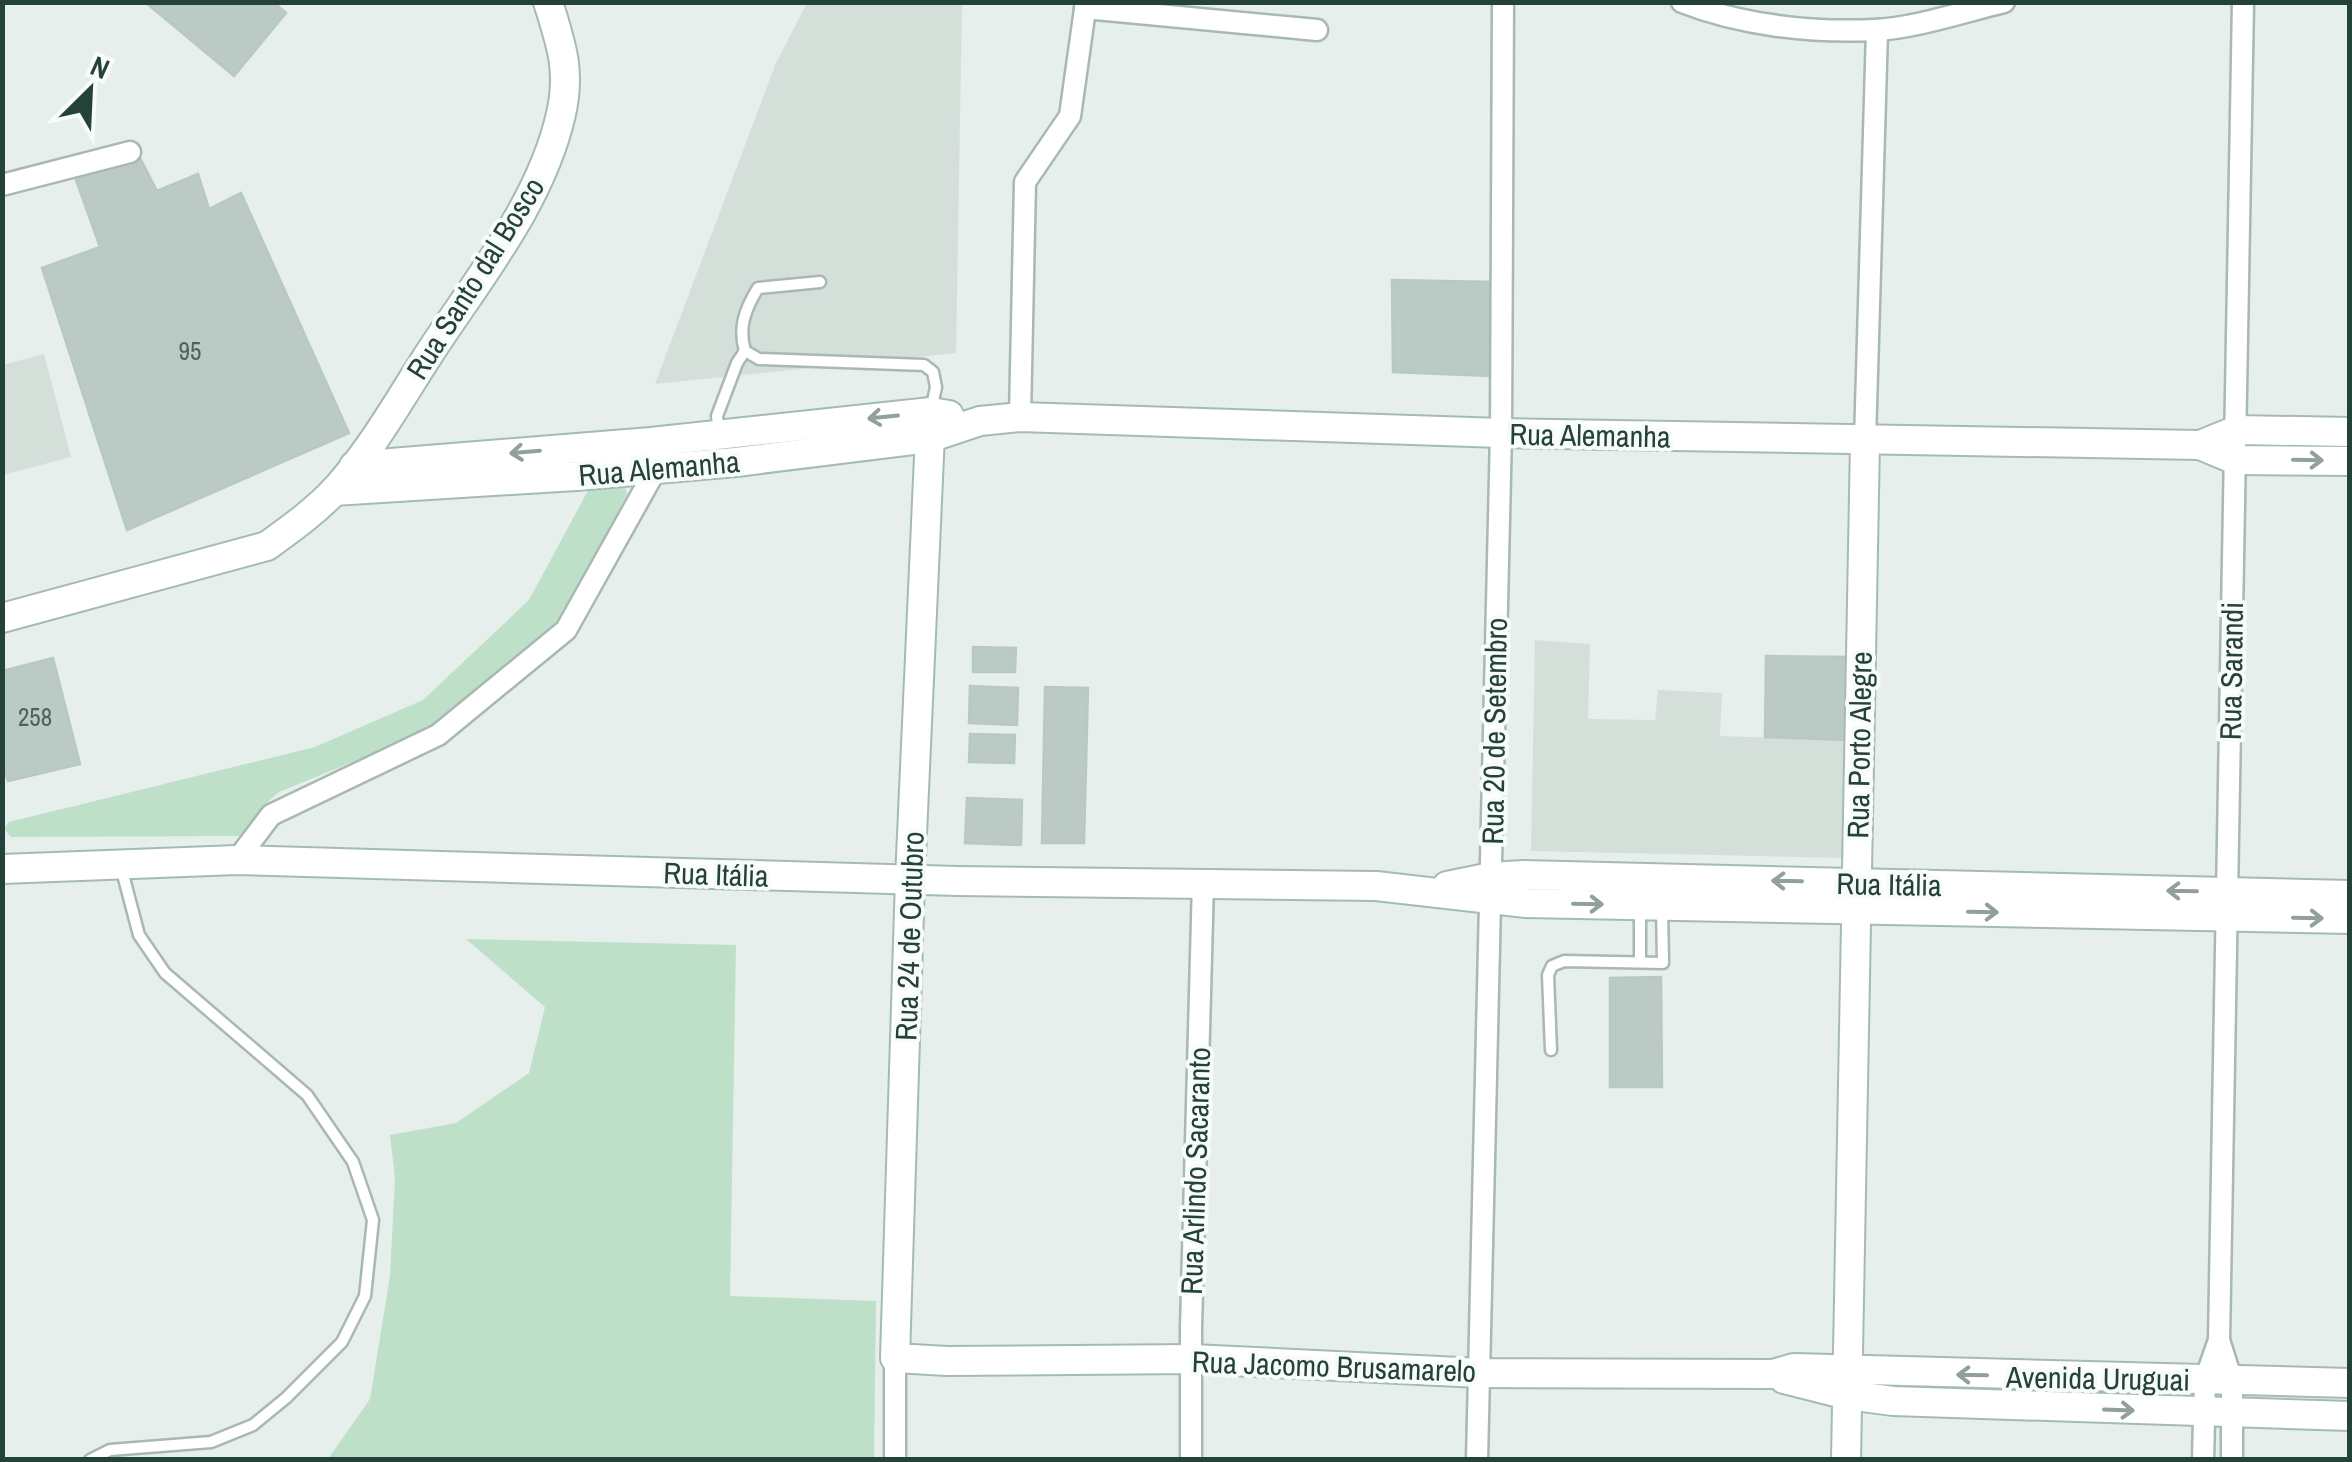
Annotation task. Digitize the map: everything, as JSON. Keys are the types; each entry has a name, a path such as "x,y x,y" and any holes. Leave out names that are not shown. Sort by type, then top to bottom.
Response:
{"main road":[{"name":"Rua Santo dal Bosco","path":"2,618 267,546 304,520 344,479 519,216 548,159 562,111 566,60 548,2"},
{"name":"Rua Alemanha","path":"344,479 720,434 1020,418 1501,433 2200,445 2236,460 2350,461"},
{"name":"Rua Alemanha","path":"344,479 656,469 736,462 930,425"},
{"name":"Rua 24 de Outubro","path":"896,1358 910,879 930,425"},
{"name":"Rua Alemanha","path":"2200,445 2236,430 2350,432"},
{"name":"Rua Porto Alegre","path":"1846,1460 1865,441"},
{"name":"Rua Itália","path":"2,869 237,860 910,879 1490,888 1651,905 1855,896"},
{"name":"Rua Itália","path":"1490,888 1523,875 1855,896 2226,904 2350,895"},
{"name":"Rua Itália","path":"2226,904 2350,920"},
{"name":"Rua Jacomo Brusamarelo","path":"896,1358 1192,1359 1480,1373 1773,1374 1794,1384 1847,1382"},
{"name":"Avenida Uruguai","path":"1847,1382 2067,1377 2350,1383"},
{"path":"2067,1377 2069,1408"},
{"name":"Avenida Uruguai","path":"1847,1382 1893,1401 2350,1416"}],"street":[{"name":"Rua 20 de Setembro","path":"1477,1460 1501,433 1503,2"},
{"path":"1682,2 1710,14 1786,26 1877,30 2004,2"},
{"name":"Rua Sarandi","path":"2202,1460 2204,1413 2219,1381 2243,2"},
{"path":"1020,418 1026,182 1070,116 1085,5 1317,30"},
{"name":"Rua Porto Alegre","path":"1865,441 1877,30"},
{"path":"2,186 130,152"},
{"path":"237,860 271,815 438,735 566,630 656,469"},
{"name":"Rua Arlindo Sacaranto","path":"1191,1460 1203,882"},
{"name":"Rua 24 de Outubro","path":"895,1460 896,1358"},
{"name":"Rua Sarandi","path":"2219,1381 2233,1414 2232,1460"}],"lane":[{"path":"820,282 758,288 748,304 740,334 746,351 759,359 924,366 933,372 936,386 930,425"},
{"path":"736,462 720,434 716,416 737,363 746,351"},
{"path":"90,1460 110,1450 211,1442 252,1425 286,1398 342,1342 365,1296 373,1220 353,1162 307,1095 165,972 140,935 121,866"},
{"path":"1640,962 1651,905"},
{"path":"1552,1050 1548,976 1552,966 1564,961 1663,963 1651,905"}],"shaded area":[{"path":"807,3 962,3 956,353 655,384 776,63"},
{"path":"44,354 71,457 3,475 3,365"},
{"path":"1535,640 1590,644 1588,719 1655,720 1658,690 1722,693 1720,736 1846,740 1844,858 1531,851"}],"green space":[{"path":"591,485 625,487 627,494 566,613 442,722 279,792 260,812 248,836 11,837 4,829 9,822 315,747 423,700 529,600"},
{"path":"466,939 736,945 730,1296 876,1301 874,1459 328,1459 370,1399 390,1276 395,1178 390,1135 456,1123 529,1073 545,1007"}],"building":[{"path":"145,2 273,2 286,13 234,76"},
{"path":"138,154 157,191 198,174 209,209 241,193 349,433 127,530 42,268 100,247 76,180"},
{"path":"1392,280 1494,282 1490,376 1393,372"},
{"path":"973,647 1016,648 1015,672 973,672"},
{"path":"1766,656 1850,657 1846,740 1765,737"},
{"path":"53,658 80,764 8,781 2,763 2,671"},
{"path":"970,686 1018,688 1017,725 969,723"},
{"path":"1045,687 1088,688 1084,843 1042,843"},
{"path":"970,734 1015,735 1014,763 969,762"},
{"path":"967,798 1022,800 1021,845 965,843"},
{"path":"1661,977 1662,1087 1610,1087 1610,978"}]}
